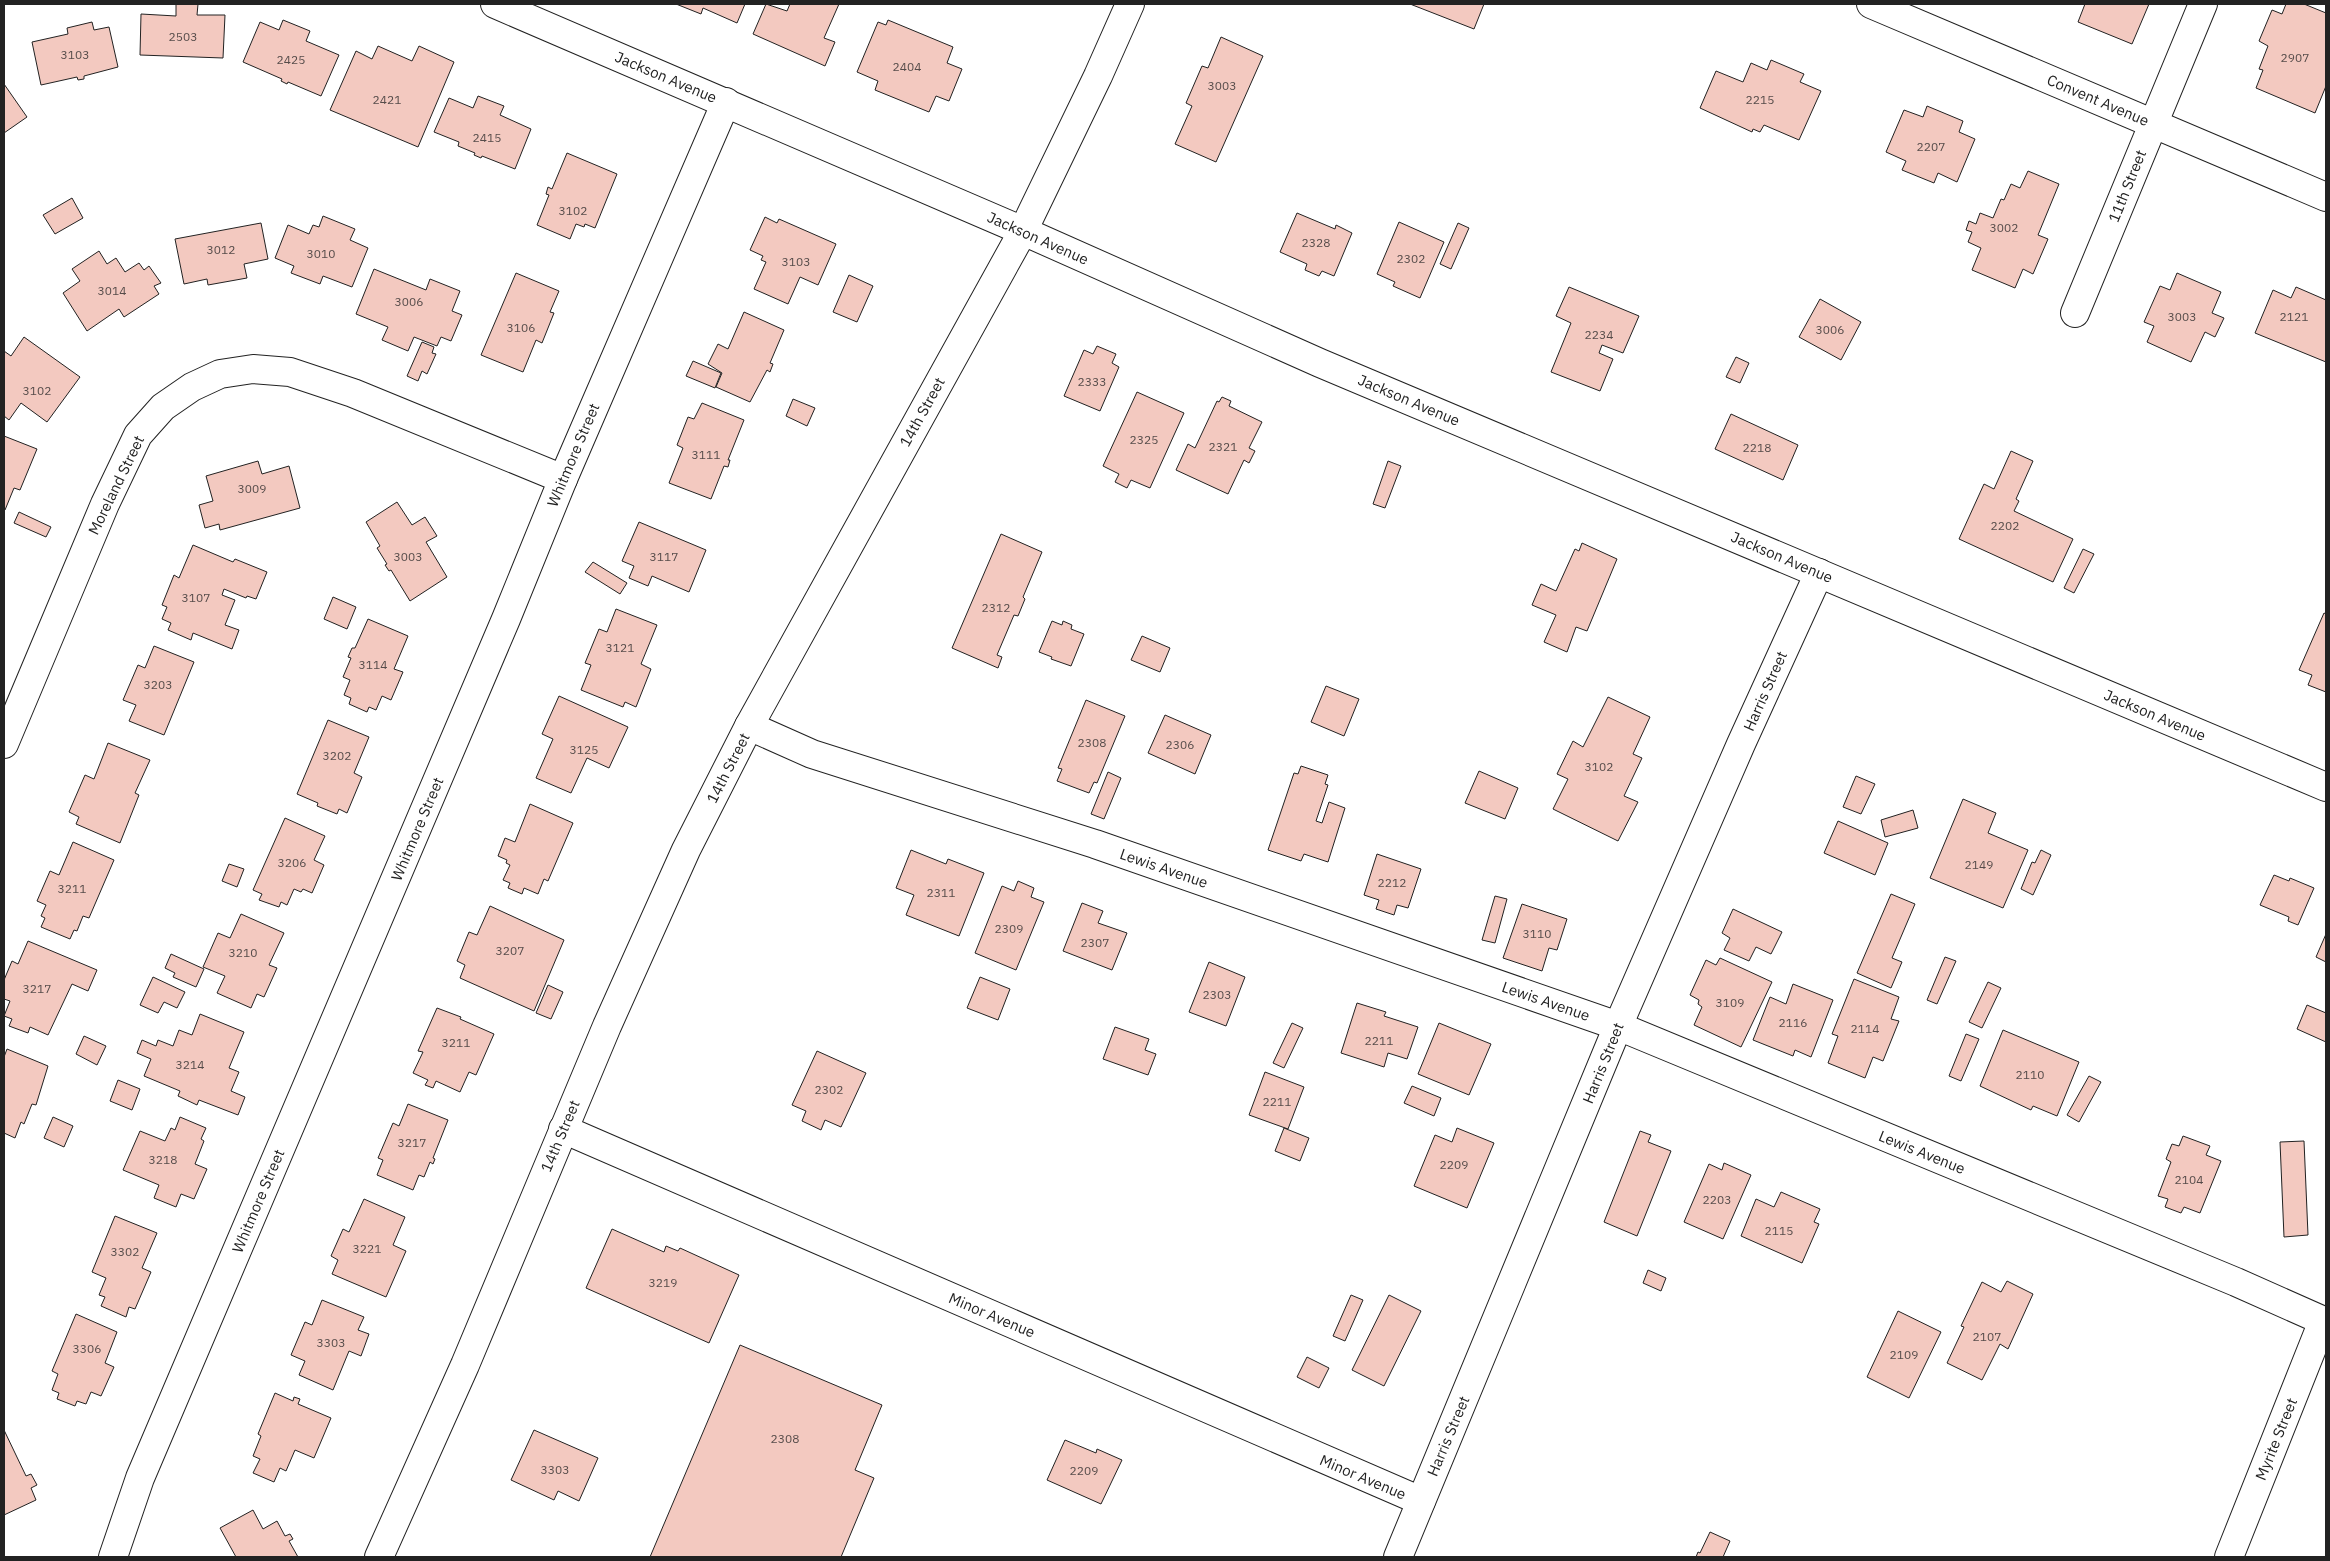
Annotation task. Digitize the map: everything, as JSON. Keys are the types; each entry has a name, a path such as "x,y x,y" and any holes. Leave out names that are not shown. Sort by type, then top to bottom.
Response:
{"street":[{"name":"Jackson Avenue","path":"495,4 726,102 1320,362 2326,787"},
{"name":"14th Street","path":"379,1557 465,1365 607,1026 686,850 749,726 1023,231 1098,76 1130,4"},
{"name":"Convent Avenue","path":"1871,4 2326,197"},
{"name":"11th Street","path":"2075,313 2203,4"},
{"name":"Whitmore Street","path":"113,1557 140,1478 506,619 563,479 726,102"},
{"name":"Moreland Street","path":"4,744 105,504 138,434 163,408 192,387 220,374 253,369 290,372 353,393 563,479"},
{"name":"Harris Street","path":"1398,1557 1618,1026 1741,744 1820,573"},
{"name":"Lewis Avenue","path":"749,726 812,754 1095,844 1618,1026 2227,1278 2325,1322"},
{"name":"Minor Avenue","path":"563,1130 1420,1501"},
{"name":"Myrite Street","path":"2229,1557 2325,1322"}],"building":[{"path":"176,4 198,4 197,15 225,15 223,58 140,55 141,14 176,16"},
{"path":"676,4 745,4 737,23 703,8 701,14"},
{"path":"766,4 787,11 790,4 839,4 824,38 835,42 825,66 753,34"},
{"path":"1410,4 1484,4 1474,29"},
{"path":"2085,4 2149,4 2132,44 2078,22"},
{"path":"2286,4 2304,4 2326,13 2326,86 2315,113 2256,88 2263,70 2259,69 2268,46 2259,41 2272,10 2282,14"},
{"path":"283,20 310,31 306,41 339,55 321,96 288,82 287,84 281,81 282,79 243,62 260,22 279,30"},
{"path":"888,20 953,47 947,63 962,69 949,101 936,96 929,112 875,90 878,81 857,72 878,22 886,25"},
{"path":"92,22 94,30 109,27 118,67 84,76 84,79 78,80 77,77 41,85 32,42 68,34 67,28"},
{"path":"1221,37 1263,56 1216,162 1175,144 1192,106 1186,103 1202,66 1208,68"},
{"path":"378,46 412,61 419,46 454,62 418,147 330,110 356,51 372,59"},
{"path":"1771,60 1804,74 1800,82 1821,91 1799,140 1764,125 1760,132 1753,129 1752,132 1700,108 1716,71 1743,82 1751,63 1767,70"},
{"path":"4,84 27,117 4,133"},
{"path":"478,96 504,106 500,115 531,129 515,169 482,156 481,158 474,155 475,153 458,146 459,142 434,132 449,98 473,108"},
{"path":"1927,106 1963,121 1959,132 1975,139 1957,182 1938,173 1934,183 1902,170 1906,161 1886,152 1904,110 1923,117"},
{"path":"567,153 617,174 595,228 585,224 584,227 576,224 570,239 537,225 549,195 546,194 548,187 552,189"},
{"path":"2028,171 2059,184 2038,235 2048,239 2033,274 2023,269 2015,288 1972,270 1981,248 1968,242 1972,232 1966,230 1969,221 1976,224 1980,213 1993,218 2001,199 2004,200 2011,184 2020,188"},
{"path":"72,198 83,218 55,234 43,215"},
{"path":"1297,213 1335,229 1336,225 1352,233 1334,276 1322,271 1319,276 1305,270 1307,264 1280,252"},
{"path":"323,216 355,229 350,240 368,248 352,287 323,276 320,284 291,273 294,266 275,258 288,225 309,234 313,225 319,227"},
{"path":"765,217 777,223 779,219 836,244 818,285 800,277 788,304 754,289 766,262 761,260 763,256 750,250"},
{"path":"1399,222 1444,242 1420,298 1393,286 1395,282 1377,274"},
{"path":"261,223 268,259 244,264 247,278 208,285 207,279 184,284 175,239"},
{"path":"1458,223 1469,228 1451,269 1440,264"},
{"path":"99,251 107,264 116,258 125,272 139,263 144,270 149,266 161,283 154,286 159,294 124,317 119,309 87,331 63,293 80,281 72,269"},
{"path":"374,269 426,290 430,279 460,291 452,311 462,315 451,341 441,337 437,346 414,337 408,351 382,340 388,327 356,314"},
{"path":"516,273 559,291 550,312 554,313 542,343 536,340 523,372 481,355"},
{"path":"2177,273 2221,292 2212,313 2224,318 2215,337 2205,332 2191,362 2147,342 2154,326 2144,322 2160,286 2170,290"},
{"path":"849,275 873,286 857,322 833,312"},
{"path":"1569,287 1639,316 1623,353 1602,345 1599,353 1613,359 1600,391 1551,372 1571,323 1556,316"},
{"path":"2296,287 2326,300 2326,362 2255,333 2273,290 2291,298"},
{"path":"1820,299 1861,322 1841,360 1799,337"},
{"path":"744,312 784,330 770,363 773,364 770,372 767,370 750,402 716,387 722,373 708,364 718,344 728,349"},
{"path":"24,337 80,377 47,422 21,403 9,420 4,416 4,351 11,356"},
{"path":"422,342 434,347 432,353 436,354 427,374 422,371 418,381 407,376"},
{"path":"1097,346 1116,354 1112,363 1119,367 1100,411 1064,396 1084,350 1093,354"},
{"path":"1736,357 1749,363 1740,383 1726,377"},
{"path":"693,361 721,373 715,388 686,376"},
{"path":"1137,392 1184,413 1150,488 1131,480 1127,488 1115,482 1119,474 1103,466"},
{"path":"1222,397 1231,401 1229,406 1262,422 1249,448 1255,451 1249,463 1244,460 1228,494 1176,470 1188,444 1195,448 1217,401 1219,402"},
{"path":"793,399 815,408 807,426 786,416"},
{"path":"702,403 744,420 728,460 730,460 728,467 724,466 711,499 669,483 683,448 677,445 688,417 694,419"},
{"path":"1731,414 1798,445 1783,480 1715,449"},
{"path":"4,436 37,449 20,490 14,488 5,510 4,509"},
{"path":"2011,451 2033,461 2016,499 2019,501 2014,511 2073,539 2053,582 1959,539 1984,484 1994,489"},
{"path":"258,461 262,474 289,466 300,508 220,530 219,524 205,528 199,505 213,501 206,476"},
{"path":"1388,461 1401,466 1385,508 1373,504"},
{"path":"397,502 412,525 425,517 437,536 426,542 447,577 410,601 391,570 389,571 385,565 387,564 377,548 380,546 366,522"},
{"path":"19,512 51,527 46,537 14,523"},
{"path":"639,522 706,550 689,592 652,576 648,586 629,578 634,566 622,561"},
{"path":"1001,534 1042,552 1023,597 1025,599 1018,616 1014,615 997,655 1002,657 998,668 952,648"},
{"path":"1582,543 1617,559 1587,631 1576,627 1567,652 1544,642 1556,615 1532,605 1541,584 1556,591 1575,549 1579,551"},
{"path":"193,545 233,562 235,559 267,572 256,599 247,596 246,598 224,589 222,595 235,600 225,625 239,630 232,649 193,633 191,640 168,630 171,623 162,619 167,607 162,605 174,575 179,578"},
{"path":"2083,549 2094,554 2074,593 2064,588"},
{"path":"593,562 627,583 620,594 585,572"},
{"path":"333,597 356,607 347,629 324,619"},
{"path":"616,609 657,625 641,664 651,669 636,707 625,702 623,707 581,690 591,665 585,663 599,629 607,632"},
{"path":"2324,613 2326,614 2326,692 2308,685 2312,675 2299,670"},
{"path":"368,619 408,636 394,669 403,672 391,700 382,696 376,710 369,707 367,712 349,704 351,698 344,695 350,680 343,677 351,658 348,657 352,648 355,648"},
{"path":"1052,621 1062,625 1063,621 1072,625 1071,629 1084,634 1071,666 1051,659 1052,657 1039,652"},
{"path":"1142,636 1170,648 1160,672 1131,660"},
{"path":"154,646 194,662 164,735 129,721 136,705 123,700 138,665 145,668"},
{"path":"1326,686 1359,699 1344,736 1311,722"},
{"path":"559,696 628,727 609,768 587,758 571,793 536,778 553,739 542,734"},
{"path":"1608,697 1650,717 1633,754 1642,758 1624,796 1638,802 1618,841 1553,809 1568,779 1557,774 1573,741 1583,747"},
{"path":"1086,700 1125,716 1097,783 1094,782 1089,793 1057,781 1062,769 1058,768"},
{"path":"1165,715 1211,735 1195,774 1148,753"},
{"path":"328,720 369,737 354,773 362,777 347,813 339,809 337,814 317,806 318,803 297,794"},
{"path":"108,743 150,760 135,793 139,795 120,843 76,824 79,817 69,812 85,775 94,779"},
{"path":"1301,766 1328,775 1325,784 1328,785 1316,821 1322,823 1329,802 1345,808 1328,862 1304,854 1301,861 1268,850 1294,773 1298,774"},
{"path":"1479,771 1518,788 1505,819 1465,803"},
{"path":"1108,772 1121,778 1104,819 1091,814"},
{"path":"1856,776 1875,784 1861,814 1843,807"},
{"path":"1963,799 1996,813 1988,833 2028,850 2003,908 1930,878"},
{"path":"530,804 573,823 548,881 544,879 538,894 524,888 522,894 508,888 510,883 503,880 510,865 506,863 507,860 498,856 505,838 515,842"},
{"path":"1913,810 1918,828 1885,837 1881,820"},
{"path":"285,818 325,836 314,860 324,865 312,893 303,889 301,892 294,889 287,905 281,902 279,907 259,900 262,894 253,890"},
{"path":"1838,821 1888,843 1875,875 1824,853"},
{"path":"73,842 114,860 89,918 83,916 77,931 74,930 70,939 41,927 45,918 41,916 46,905 37,901 50,871 59,875"},
{"path":"911,850 946,864 948,859 984,873 959,936 906,915 914,895 896,888"},
{"path":"2041,850 2051,855 2033,895 2021,889 2032,862 2035,863"},
{"path":"1377,854 1421,869 1408,908 1397,905 1394,915 1376,909 1379,900 1364,895"},
{"path":"229,864 244,869 237,887 222,881"},
{"path":"2274,875 2289,881 2290,878 2314,888 2298,925 2288,921 2289,917 2260,905"},
{"path":"1018,881 1034,888 1031,897 1044,902 1016,970 975,953 1002,886 1014,891"},
{"path":"1891,894 1915,904 1892,958 1902,962 1891,988 1857,973"},
{"path":"1495,896 1507,899 1495,943 1482,940"},
{"path":"1082,903 1103,911 1098,923 1127,933 1112,970 1063,951"},
{"path":"1522,904 1567,919 1557,950 1549,948 1542,971 1503,958"},
{"path":"490,906 564,940 534,1011 460,978 465,965 457,961 469,932 477,935"},
{"path":"1733,909 1782,932 1771,954 1756,947 1749,961 1724,950 1730,938 1722,933"},
{"path":"241,914 284,933 269,965 277,968 264,997 257,994 251,1008 217,993 225,976 203,967 218,933 230,938"},
{"path":"2326,934 2326,962 2316,957"},
{"path":"28,941 97,970 88,991 72,984 48,1035 30,1027 28,1033 9,1026 12,1019 4,1016 10,1001 4,999 4,980 12,961 18,964"},
{"path":"171,954 204,969 196,987 173,977 175,973 165,968"},
{"path":"1945,957 1956,961 1937,1004 1927,1000"},
{"path":"1720,958 1772,982 1741,1047 1694,1025 1702,1007 1698,1004 1699,1000 1690,995 1706,960 1716,965"},
{"path":"1209,962 1245,977 1226,1026 1189,1012"},
{"path":"153,977 185,992 177,1008 164,1002 158,1013 140,1005"},
{"path":"980,977 1010,989 998,1020 967,1008"},
{"path":"1854,979 1899,997 1891,1019 1899,1021 1883,1061 1873,1057 1865,1078 1828,1063 1838,1036 1832,1034"},
{"path":"1988,982 2001,988 1982,1028 1969,1022"},
{"path":"1793,984 1833,1000 1811,1057 1795,1050 1793,1056 1753,1040 1770,997 1786,1004"},
{"path":"548,985 563,992 551,1019 536,1013"},
{"path":"1357,1003 1386,1012 1384,1016 1418,1027 1407,1059 1388,1053 1384,1067 1341,1053"},
{"path":"2307,1005 2326,1013 2326,1042 2297,1029"},
{"path":"437,1008 461,1017 460,1019 494,1034 476,1075 469,1072 460,1092 436,1081 433,1088 425,1085 428,1080 413,1073 423,1052 418,1051"},
{"path":"200,1014 244,1032 229,1068 239,1072 231,1091 245,1097 238,1115 199,1100 197,1105 178,1096 180,1091 144,1076 151,1059 137,1053 142,1040 156,1046 158,1040 173,1046 179,1030 192,1035"},
{"path":"1292,1023 1303,1028 1284,1068 1273,1063"},
{"path":"1439,1023 1491,1044 1469,1095 1418,1074"},
{"path":"1115,1027 1149,1039 1145,1050 1156,1054 1148,1075 1103,1059"},
{"path":"2003,1030 2079,1062 2057,1116 2033,1106 2031,1110 1980,1086"},
{"path":"1966,1034 1979,1039 1961,1081 1949,1076"},
{"path":"84,1036 106,1046 97,1065 76,1054"},
{"path":"7,1049 48,1066 36,1105 32,1104 24,1124 21,1122 15,1138 4,1133 4,1057"},
{"path":"817,1051 866,1073 841,1127 825,1120 821,1130 802,1121 806,1111 792,1105"},
{"path":"1265,1072 1304,1087 1288,1129 1249,1115"},
{"path":"2089,1076 2101,1082 2079,1122 2067,1115"},
{"path":"118,1080 140,1089 132,1110 110,1101"},
{"path":"1412,1086 1441,1098 1434,1116 1404,1103"},
{"path":"408,1104 448,1120 433,1158 435,1159 433,1164 430,1162 424,1177 419,1175 413,1190 377,1175 383,1160 378,1158 393,1123 399,1126"},
{"path":"53,1117 73,1126 64,1147 44,1138"},
{"path":"180,1117 206,1128 201,1139 204,1141 195,1164 207,1169 194,1199 181,1194 176,1207 154,1198 159,1185 123,1170 140,1131 165,1141 171,1128 175,1130"},
{"path":"1284,1128 1309,1138 1300,1161 1275,1151"},
{"path":"1457,1128 1494,1143 1467,1208 1414,1186 1435,1135 1452,1142"},
{"path":"1640,1131 1651,1135 1648,1142 1671,1151 1637,1236 1604,1222"},
{"path":"2183,1136 2210,1146 2206,1155 2221,1161 2200,1213 2184,1207 2181,1213 2165,1207 2168,1199 2158,1196 2171,1162 2166,1159 2172,1144 2179,1146"},
{"path":"2304,1141 2308,1235 2284,1237 2280,1142"},
{"path":"1724,1163 1751,1175 1723,1239 1684,1222 1709,1164 1722,1170"},
{"path":"1781,1192 1820,1209 1814,1222 1819,1224 1802,1263 1741,1236 1756,1199 1774,1207"},
{"path":"364,1199 405,1217 393,1245 406,1251 386,1297 332,1274 338,1260 331,1256 343,1229 349,1232"},
{"path":"115,1216 157,1233 142,1268 151,1272 135,1309 129,1307 126,1317 101,1306 105,1297 99,1295 106,1278 92,1272"},
{"path":"612,1229 664,1252 666,1246 678,1251 680,1248 739,1275 709,1343 586,1288"},
{"path":"1648,1270 1666,1278 1661,1291 1643,1283"},
{"path":"2007,1281 2033,1294 2008,1349 2000,1344 1982,1380 1947,1363 1964,1327 1961,1326 1982,1282 2001,1292"},
{"path":"1351,1295 1363,1300 1345,1341 1333,1336"},
{"path":"1389,1295 1421,1311 1384,1386 1352,1370"},
{"path":"322,1300 364,1317 358,1330 369,1334 361,1356 349,1351 333,1390 299,1375 305,1361 291,1355 305,1322 312,1325"},
{"path":"1898,1311 1941,1332 1909,1398 1867,1377"},
{"path":"76,1314 117,1332 105,1363 114,1367 101,1396 91,1392 86,1404 77,1401 75,1406 57,1399 59,1393 52,1390 58,1374 52,1371"},
{"path":"740,1345 882,1405 855,1470 874,1478 841,1557 650,1557"},
{"path":"1307,1357 1329,1368 1319,1388 1297,1377"},
{"path":"275,1393 293,1401 294,1397 300,1399 298,1404 331,1418 314,1458 295,1450 286,1471 280,1468 274,1482 253,1473 260,1459 253,1456 261,1436 258,1434"},
{"path":"4,1430 26,1476 31,1474 37,1485 31,1488 36,1500 4,1515"},
{"path":"534,1430 598,1458 579,1501 558,1491 554,1500 511,1480"},
{"path":"1065,1440 1096,1453 1097,1449 1122,1460 1101,1504 1047,1480"},
{"path":"253,1510 263,1529 277,1521 285,1536 290,1534 293,1539 289,1541 298,1557 236,1557 220,1528"},
{"path":"1710,1532 1730,1541 1723,1557 1696,1557 1698,1552 1700,1553"}]}
